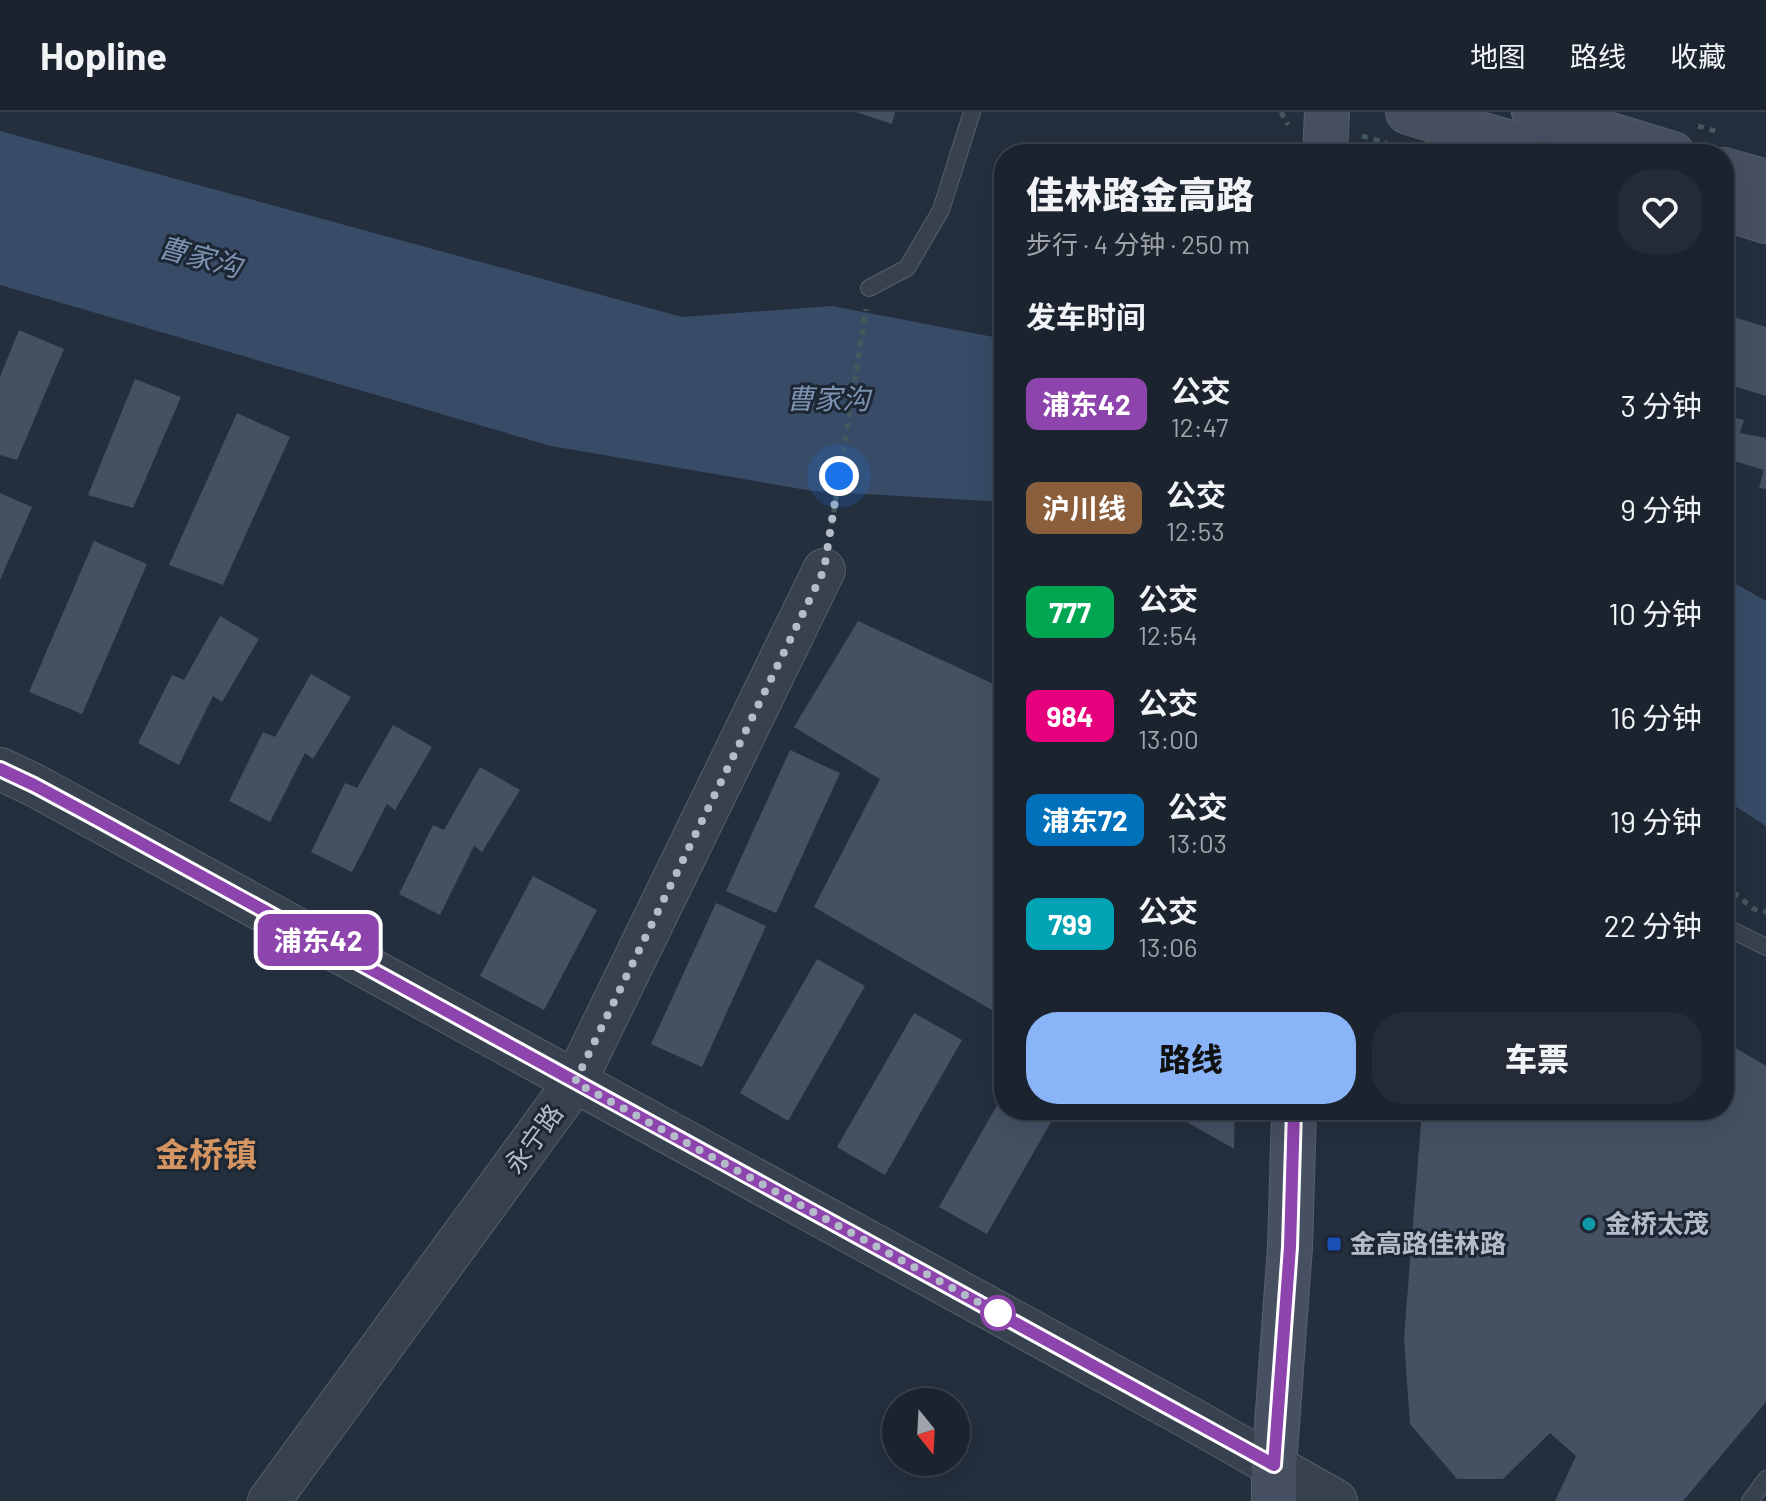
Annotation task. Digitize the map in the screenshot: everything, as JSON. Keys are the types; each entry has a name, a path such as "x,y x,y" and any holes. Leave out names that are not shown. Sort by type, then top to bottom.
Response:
{"main road":[{"path":"1325,144 1327,112"},
{"path":"1534,112 1684,140"},
{"path":"1397,128 1489,144"},
{"path":"1734,159 1766,182"},
{"path":"1734,211 1766,221"},
{"path":"1274,1483 1290,1247 1294,1120"}],"street":[{"name":"永宁路","path":"269,1501 575,1082 824,570"},
{"path":"0,769 575,1082 1274,1483 1336,1501"}],"lane":[{"path":"869,288 907,268 941,210 972,112"},
{"path":"1734,931 1766,947"},
{"path":"1750,1501 1766,1479"}],"path":[{"path":"1383,144 1397,128"},
{"path":"824,570 869,288"},
{"path":"1734,893 1754,909 1766,912"}],"water":[{"name":"曹家沟","path":"0,131 682,317 832,306 994,337 994,501 813,491 551,446 0,285"},
{"path":"1734,583 1766,601 1766,826 1734,805"}],"building":[{"path":"856,112 895,112 892,124"},
{"path":"1734,317 1766,327 1766,396 1734,386"},
{"path":"19,330 64,349 17,460 0,455 0,377"},
{"path":"135,379 181,397 133,508 88,495"},
{"path":"237,413 290,437 223,585 169,565"},
{"path":"1734,418 1744,420 1740,433 1766,438 1766,489 1759,488 1764,470 1734,461"},
{"path":"0,493 32,507 0,580"},
{"path":"94,541 147,564 82,714 29,692"},
{"path":"220,616 259,639 222,702 213,696 179,765 138,743 172,675 184,680"},
{"path":"858,621 994,684 994,1011 814,907 880,779 794,727"},
{"path":"311,674 351,697 313,759 305,753 270,822 229,801 263,732 275,737"},
{"path":"393,725 432,747 395,810 387,804 352,872 311,852 345,783 357,788"},
{"path":"790,750 840,773 776,913 726,891"},
{"path":"480,767 520,790 482,852 474,846 440,915 399,894 433,825 444,830"},
{"path":"533,876 597,910 544,1010 480,976"},
{"path":"716,903 766,926 702,1067 651,1044"},
{"path":"817,959 865,986 788,1121 740,1093"},
{"path":"914,1013 962,1040 885,1175 837,1147"},
{"name":"金桥太茂","path":"1734,1047 1766,1066 1766,1402 1683,1501 1555,1501 1576,1456 1550,1433 1503,1479 1457,1479 1410,1424 1404,1338 1421,1120 1734,1120"},
{"path":"994,1111 994,1120 1052,1120 987,1234 939,1207"},
{"path":"1183,1120 1235,1120 1234,1149"}],"bus line":[{"name":"浦东42","path":"0,769 88,814 1274,1465 1290,1247 1294,1120"}],"place":[{"name":"金桥太茂","path":"1589,1224"},
{"name":"金高路佳林路","path":"1334,1244"}],"district":[{"name":"金桥镇","path":"206,1155"}],"route":[{"path":"839,476 824,570 575,1082 998,1313"}]}
